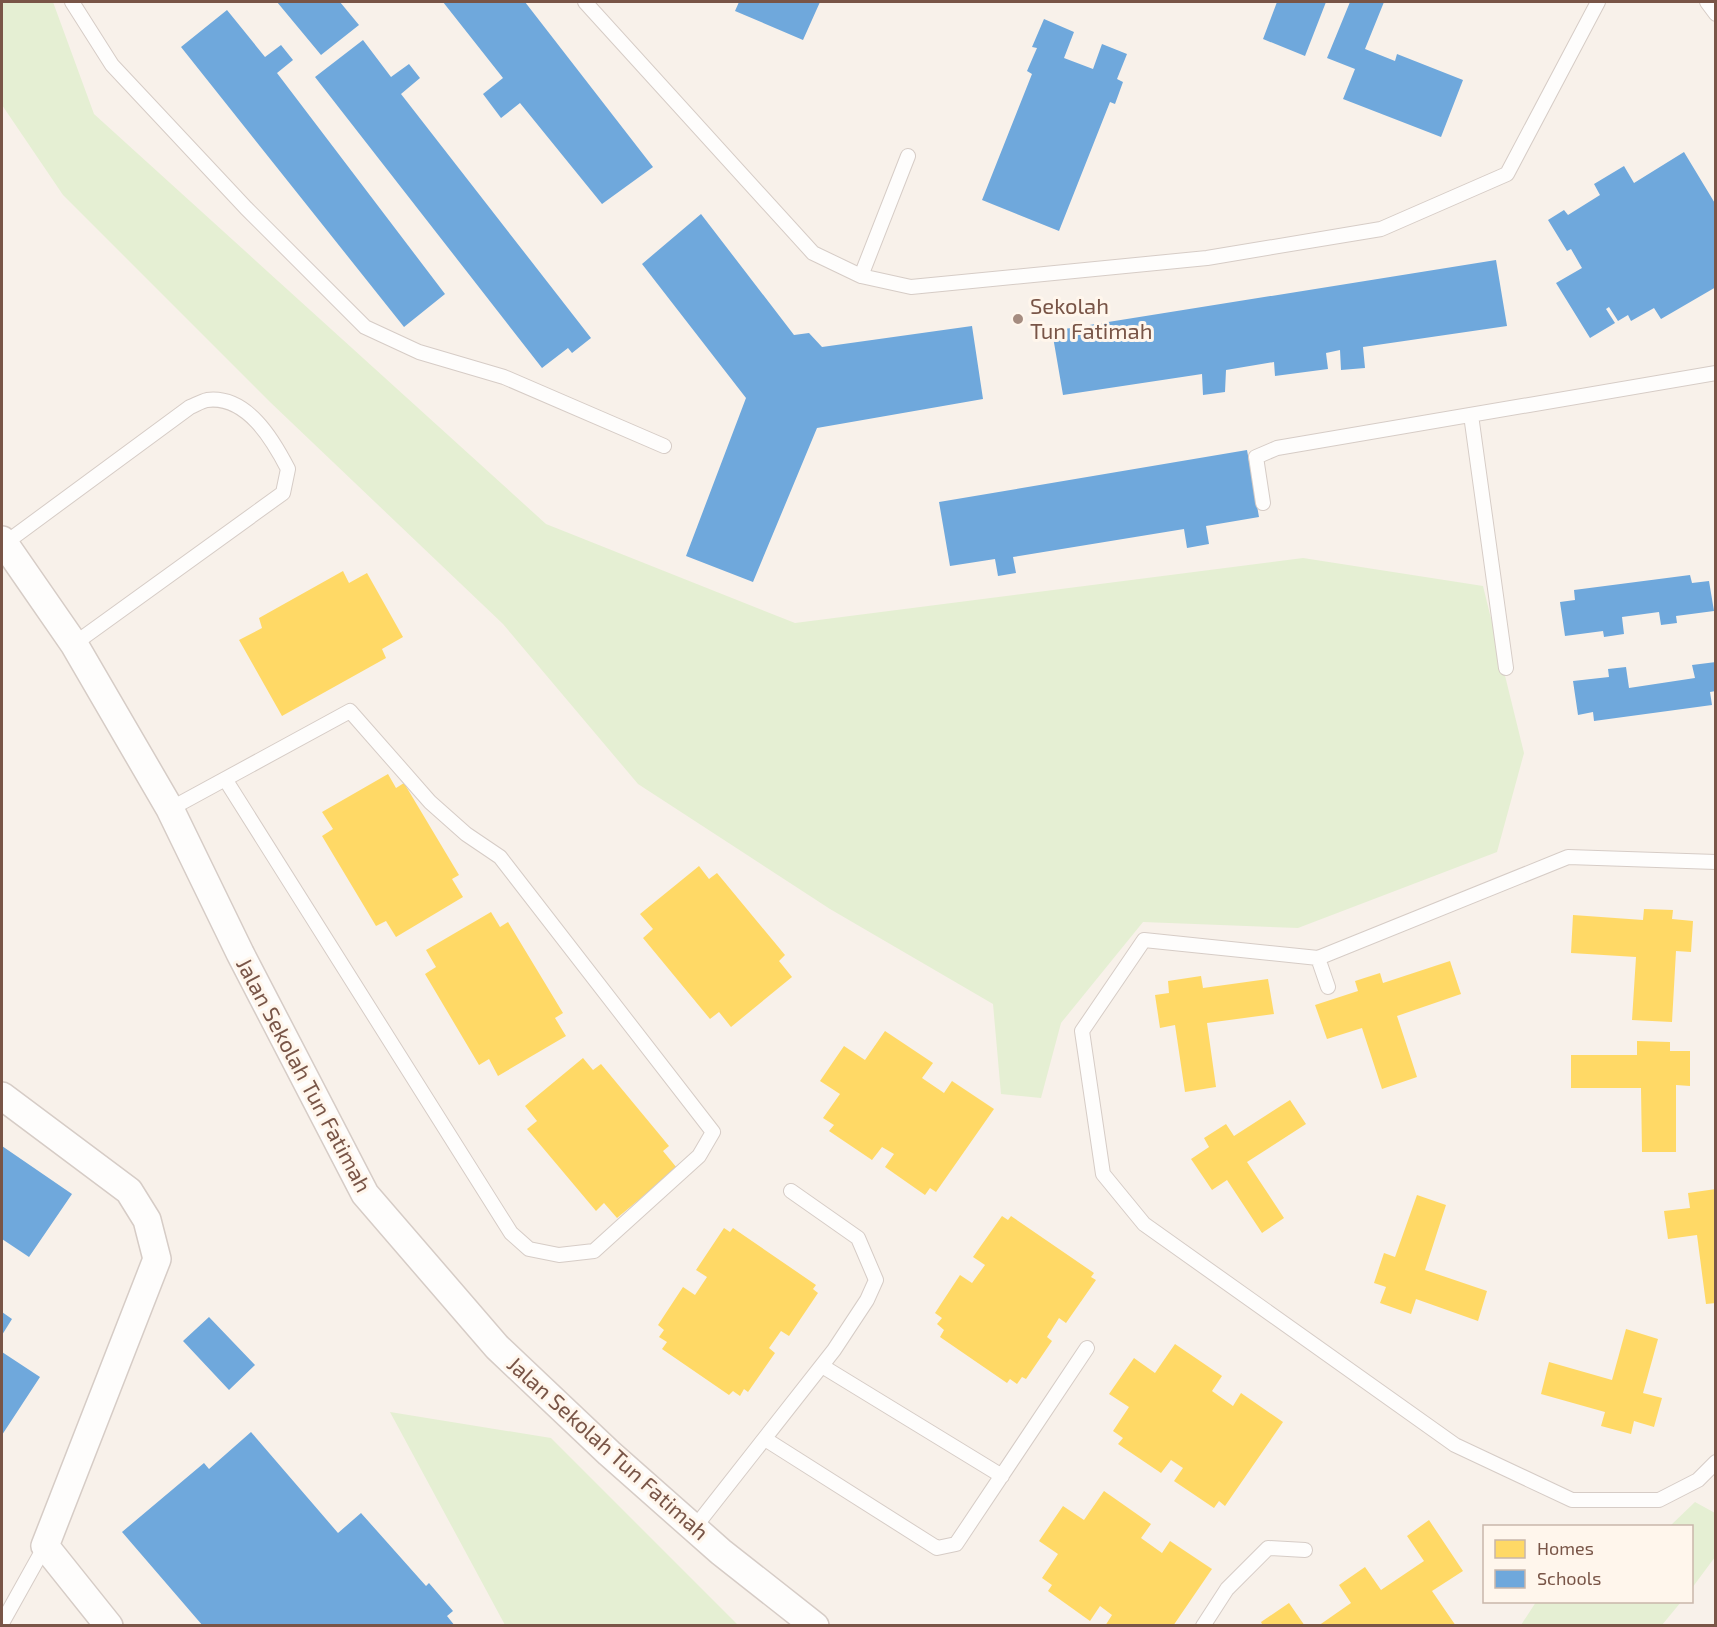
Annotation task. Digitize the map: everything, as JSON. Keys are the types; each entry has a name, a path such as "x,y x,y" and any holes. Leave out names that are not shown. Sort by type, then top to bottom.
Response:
{"street":[{"name":"Jalan Sekolah Tun Fatimah","path":"3,542 74,644 170,808 240,953 365,1194 497,1347 609,1454 721,1552 815,1626"},
{"path":"2,1096 129,1191 147,1220 156,1259 45,1546 109,1626"}],"lane":[{"path":"72,2 112,65 246,208 365,327 419,352 504,377 664,446"},
{"path":"585,2 813,253 861,276 911,287 1207,258 1381,229 1507,174 1598,2"},
{"path":"1707,2 1716,14"},
{"path":"861,276 908,156"},
{"path":"1263,502 1256,457 1277,448 1716,373"},
{"path":"3,542 190,407 208,400 235,405 264,428 288,469 284,493 74,644"},
{"path":"1471,415 1506,668"},
{"path":"170,808 350,711 430,802 466,834 500,857 713,1132 699,1156 594,1251 559,1255 529,1249 511,1233 225,779"},
{"path":"1716,862 1568,857 1318,958 1144,940 1082,1031 1103,1174 1144,1224 1455,1445 1572,1500 1659,1500 1698,1480 1716,1462"},
{"path":"1318,958 1328,987"},
{"path":"695,1527 822,1366 867,1300 876,1280 858,1238 791,1191"},
{"path":"765,1439 937,1548 956,1544 1087,1348"},
{"path":"822,1366 1002,1476"},
{"path":"2,1623 45,1546"},
{"path":"1203,1626 1227,1589 1268,1548 1305,1550"}],"green space":[{"path":"2,2 53,2 94,114 546,524 795,623 1303,558 1483,586 1524,753 1497,852 1298,928 1143,922 1061,1023 1041,1098 1001,1094 993,1004 830,909 638,784 503,624 270,402 63,195 2,105"},
{"path":"390,1412 551,1438 738,1625 505,1625"},
{"path":"1695,1502 1715,1513 1715,1557 1693,1587 1693,1525 1671,1525"},
{"path":"1535,1603 1680,1603 1662,1625 1521,1625"}],"building: Homes":[{"path":"343,571 349,583 367,573 403,637 382,649 386,658 282,716 239,640 262,628 259,618"},
{"path":"388,774 396,788 404,783 459,875 452,879 463,897 396,937 386,921 376,926 322,836 333,829 322,812"},
{"path":"699,866 709,879 717,873 785,955 779,961 792,977 731,1027 719,1012 710,1019 643,938 653,929 640,914"},
{"path":"1644,909 1673,910 1672,919 1693,921 1691,952 1676,951 1672,1022 1632,1020 1636,957 1571,953 1573,915 1643,920"},
{"path":"491,912 500,927 508,922 563,1013 555,1018 566,1036 498,1076 489,1059 479,1065 425,974 436,967 426,950"},
{"path":"1450,961 1461,994 1397,1016 1417,1077 1382,1089 1362,1028 1327,1039 1315,1005 1358,991 1355,981 1380,973 1383,983"},
{"path":"1201,976 1203,988 1268,979 1274,1014 1207,1023 1216,1087 1185,1092 1175,1025 1160,1028 1155,995 1169,993 1168,981"},
{"path":"885,1031 933,1063 922,1078 944,1093 952,1081 994,1109 936,1192 930,1188 925,1195 885,1167 894,1154 882,1147 872,1160 829,1131 834,1125 823,1118 840,1094 820,1081 844,1046 865,1060"},
{"path":"1637,1041 1670,1042 1670,1051 1690,1051 1690,1086 1676,1085 1676,1152 1642,1152 1641,1088 1571,1088 1571,1055 1637,1055"},
{"path":"583,1058 593,1070 601,1064 669,1146 663,1151 677,1168 617,1218 604,1203 596,1211 527,1129 537,1121 525,1106"},
{"path":"1290,1100 1306,1124 1247,1162 1284,1218 1262,1233 1227,1180 1212,1190 1191,1159 1209,1147 1204,1138 1226,1124 1234,1136"},
{"path":"1716,1189 1716,1303 1706,1304 1697,1235 1668,1239 1664,1211 1690,1208 1688,1193"},
{"path":"1417,1195 1446,1205 1425,1270 1487,1291 1478,1321 1416,1299 1411,1314 1380,1303 1386,1287 1374,1283 1384,1253 1395,1257"},
{"path":"1002,1216 1008,1220 1011,1216 1094,1273 1091,1277 1096,1280 1066,1323 1059,1318 1047,1337 1052,1341 1026,1379 1022,1377 1017,1384 1010,1379 1007,1383 940,1337 944,1330 937,1324 942,1318 935,1313 960,1275 972,1283 985,1265 973,1257"},
{"path":"724,1228 730,1232 733,1228 816,1285 813,1289 818,1293 789,1336 781,1331 769,1348 775,1353 748,1392 744,1389 740,1396 733,1391 729,1395 662,1349 667,1342 659,1337 664,1330 658,1325 683,1287 695,1295 707,1277 696,1270"},
{"path":"1626,1329 1658,1339 1643,1393 1662,1398 1654,1427 1634,1421 1631,1434 1601,1426 1605,1412 1541,1394 1549,1362 1612,1380"},
{"path":"1175,1344 1222,1376 1212,1391 1233,1406 1241,1393 1283,1422 1225,1506 1219,1501 1214,1508 1174,1481 1183,1468 1171,1460 1161,1473 1118,1444 1123,1438 1113,1431 1129,1407 1109,1394 1134,1358 1155,1373"},
{"path":"1104,1491 1151,1524 1141,1538 1162,1553 1170,1541 1212,1569 1173,1626 1105,1626 1112,1615 1100,1606 1090,1621 1048,1591 1052,1585 1042,1578 1058,1554 1039,1541 1063,1506 1084,1520"},
{"path":"1429,1520 1463,1571 1432,1591 1456,1626 1318,1626 1351,1603 1339,1585 1365,1567 1381,1590 1424,1561 1407,1536"},
{"path":"1289,1603 1305,1626 1263,1626 1261,1622"}],"building: Schools":[{"path":"277,2 340,2 359,25 321,55"},
{"path":"443,2 525,2 653,167 602,204 520,103 501,118 483,94 503,78"},
{"path":"739,2 820,2 803,40 735,11"},
{"path":"1277,2 1326,2 1305,56 1263,39"},
{"path":"1350,2 1384,2 1365,49 1395,61 1397,54 1463,80 1441,137 1343,99 1355,69 1327,58"},
{"path":"227,10 265,57 281,45 293,60 277,73 445,294 404,327 181,47"},
{"path":"1044,19 1074,32 1064,58 1093,69 1102,44 1127,54 1117,79 1123,82 1115,104 1110,102 1059,231 982,200 1032,74 1027,71 1037,48 1032,47"},
{"path":"363,40 391,77 409,64 420,78 401,94 591,338 572,353 568,348 542,368 315,77"},
{"path":"1684,152 1716,205 1716,287 1661,319 1654,308 1631,321 1628,315 1618,321 1609,307 1606,309 1615,323 1590,338 1556,283 1582,268 1571,249 1567,251 1548,220 1564,210 1568,215 1600,195 1594,184 1624,166 1634,183"},
{"path":"701,214 794,335 809,333 822,347 972,326 983,399 817,428 753,582 686,556 746,398 642,264"},
{"path":"1496,260 1507,326 1363,347 1365,368 1341,370 1340,350 1326,353 1328,369 1275,376 1274,362 1226,370 1225,392 1203,395 1202,374 1063,395 1052,331"},
{"path":"1247,450 1259,517 1206,526 1209,544 1187,548 1184,529 1013,557 1016,573 998,576 995,559 950,566 939,502"},
{"path":"1690,575 1692,583 1709,581 1714,611 1676,616 1677,623 1661,625 1659,612 1622,617 1624,634 1604,637 1603,631 1565,636 1560,602 1575,600 1574,590"},
{"path":"1716,662 1716,691 1710,692 1712,705 1594,721 1593,712 1578,715 1573,681 1609,677 1608,669 1626,667 1629,688 1695,678 1692,665"},
{"path":"2,1146 72,1194 29,1257 2,1239"},
{"path":"2,1312 12,1319 2,1335"},
{"path":"209,1317 255,1365 229,1390 183,1341"},
{"path":"2,1352 40,1377 2,1435"},
{"path":"251,1432 338,1533 361,1513 426,1586 429,1583 453,1611 447,1616 455,1626 203,1626 122,1532 204,1463 209,1469"}],"place":[{"name":"Sekolah Tun Fatimah","path":"1018,319"}]}
